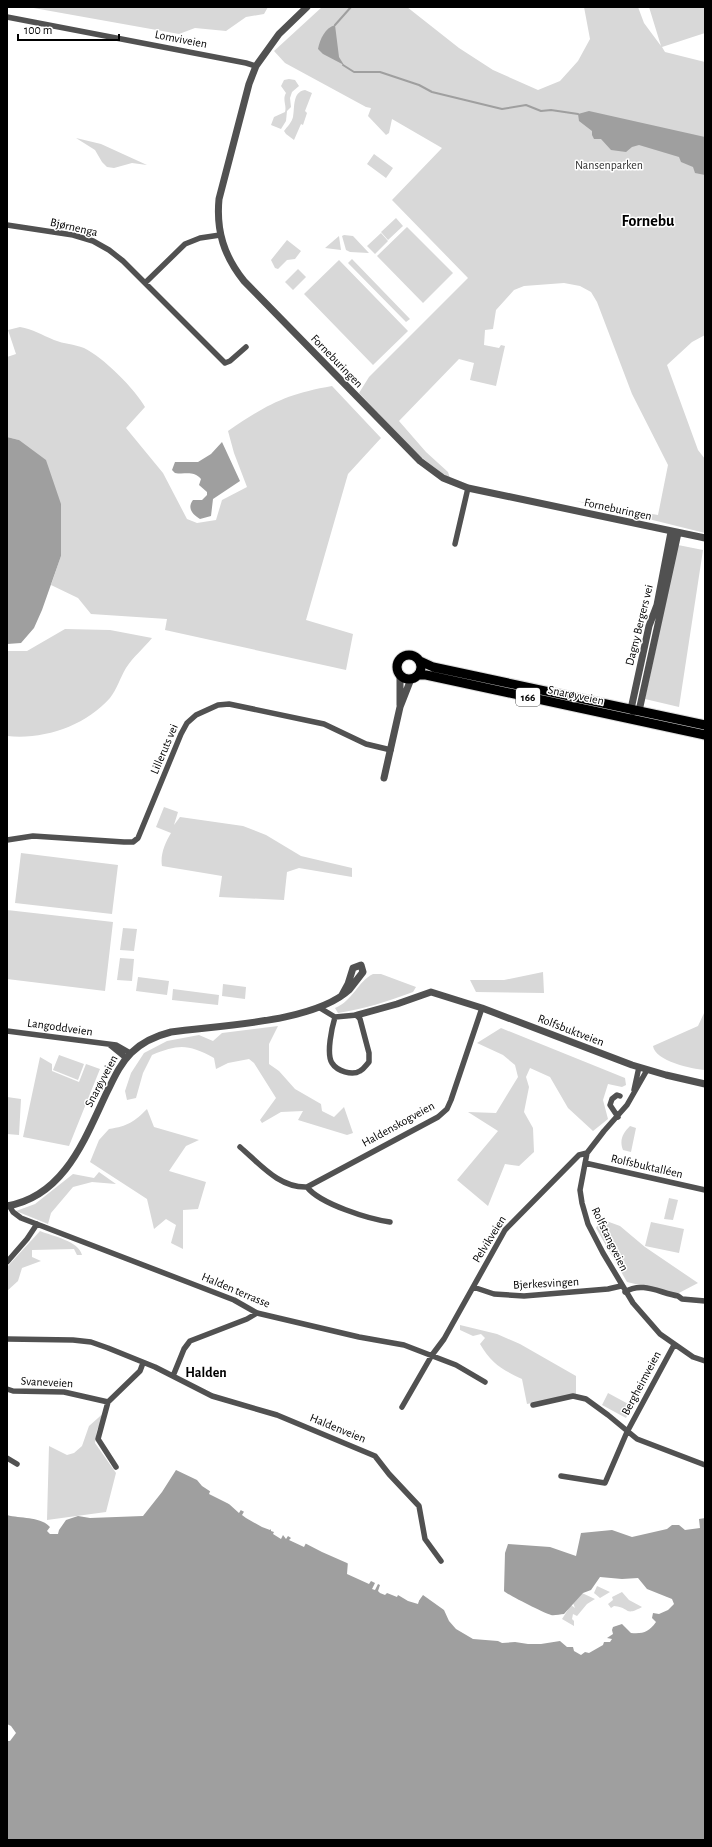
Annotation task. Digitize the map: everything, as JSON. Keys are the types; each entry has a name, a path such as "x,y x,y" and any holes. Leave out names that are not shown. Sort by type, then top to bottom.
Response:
{"main road":[{"name":"166","path":"414,677 406,679 400,675 397,665 403,656 414,656 420,661"},
{"name":"Snarøyveien","path":"420,661 433,667 705,725"},
{"path":"414,677 421,670 420,661"},
{"name":"Snarøyveien","path":"414,677 426,675 705,735"}],"street":[{"name":"Forneburingen","path":"307,7 279,34 256,66 247,91 219,199 218,222 220,235 228,259 244,281 431,470 452,482 468,488 674,533 705,538"},
{"name":"Lomviveien","path":"7,16 256,66"},
{"name":"Bjørnenga","path":"7,225 73,235 93,241 116,254 225,363 230,361 246,347"},
{"path":"145,283 185,244 200,238 220,235"},
{"path":"455,544 468,488"},
{"name":"Dagny Bergers vei","path":"635,710 674,533"},
{"path":"384,778 400,707 400,675"},
{"path":"400,707 414,677"},
{"name":"Lilleruts vei","path":"7,840 33,836 133,842 138,838 181,734 187,723 196,715 218,705 239,706 324,724 360,742 391,750"},
{"path":"635,710 638,720"},
{"name":"Snarøyveien","path":"8,1205 34,1196 53,1183 67,1168 82,1144 115,1076 128,1056 151,1038 170,1032 280,1018 320,1008 342,995 363,972 361,965 353,968 347,989"},
{"name":"Rolfsbuktveien","path":"357,1015 397,1004 431,992 482,1008 647,1070 705,1084"},
{"path":"320,1008 335,1017 357,1015 365,1036 369,1053 369,1062 360,1072 349,1073 340,1070 332,1063 330,1055 331,1029 335,1017"},
{"name":"Haldenskogveien","path":"307,1187 438,1116 447,1109 482,1008"},
{"name":"Langoddveien","path":"7,1031 121,1046 128,1056"},
{"name":"Rolfstangveien","path":"639,1067 634,1090 627,1105 587,1153 580,1190 584,1213 621,1286 641,1314 660,1334 674,1345 693,1357 705,1361"},
{"name":"Rolfstangveien","path":"634,1090 640,1084 647,1070"},
{"path":"618,1117 610,1105 612,1098 616,1095 620,1096"},
{"path":"240,1147 274,1177 296,1187 307,1187 312,1193 345,1209 374,1220 390,1222"},
{"name":"Pelvikveien","path":"402,1408 432,1355 444,1340 496,1245 515,1218 579,1155 587,1153"},
{"name":"Rolfsbuktalléen","path":"585,1162 705,1190"},
{"name":"Halden terrasse","path":"8,1205 16,1215 234,1300 257,1313 359,1337 391,1341 432,1355"},
{"path":"7,1262 27,1239 37,1224"},
{"name":"Bjerkesvingen","path":"473,1287 494,1294 524,1296 601,1290 621,1286"},
{"path":"625,1292 633,1287 641,1286 678,1296 682,1299 705,1301"},
{"path":"173,1376 184,1349 190,1341 247,1319 257,1313"},
{"name":"Haldenveien","path":"7,1338 46,1340 67,1339 91,1342 155,1367 212,1396 277,1415 375,1456 389,1474 419,1506 425,1539 441,1561"},
{"name":"Bergheimveien","path":"561,1476 605,1483 627,1432 674,1345"},
{"path":"432,1355 456,1365 485,1382"},
{"path":"116,1467 98,1439 108,1402 140,1371 143,1363"},
{"name":"Svaneveien","path":"7,1389 13,1391 64,1392 108,1402"},
{"name":"Bergheimveien","path":"533,1405 573,1396 578,1397 593,1404 637,1439 705,1465"},
{"path":"7,1458 16,1464"}],"green space":[{"path":"28,7 268,7 264,14 246,17 226,31 195,28 179,34"},
{"name":"Nansenparken","path":"322,7 407,7 459,48 493,70 538,90 560,81 578,61 590,39 584,7 638,7 644,23 661,46 649,7 705,7 705,33 662,47 665,52 705,62 705,335 692,342 667,365 698,450 705,459 705,533 576,501 658,515 668,465 632,394 597,302 591,292 580,286 564,283 524,286 514,290 496,310 493,329 485,330 484,345 499,348 501,345 505,346 496,386 470,380 474,363 459,359 399,421 426,452 448,472 450,478 437,470 413,450 359,393 369,377 468,278 392,200 442,148 392,119 389,133 386,135 368,116 371,108 366,107 285,63 274,51"},
{"path":"284,80 295,80 299,86 292,92 290,98 291,107 287,111 286,121 281,129 271,125 274,117 285,112 284,98 286,93 281,86"},
{"path":"305,90 312,93 305,111 307,113 303,125 301,124 294,140 284,131 292,119 296,97 301,91"},
{"path":"76,138 101,144 147,165 132,163 114,168 107,167 102,162 95,150"},
{"path":"374,154 393,168 386,178 367,164"},
{"path":"396,218 403,226 388,240 381,232"},
{"path":"407,227 453,273 423,303 377,256"},
{"path":"381,233 388,241 375,254 367,246"},
{"path":"339,236 341,250 325,248"},
{"path":"342,236 353,236 369,253 350,252 346,250"},
{"path":"287,240 301,251 295,259 287,260 278,269 275,268 271,260"},
{"path":"352,259 410,319 406,322 348,263"},
{"path":"339,260 408,331 373,365 304,294"},
{"path":"298,269 306,277 293,290 285,282"},
{"path":"20,327 92,352 109,366 134,391 145,407 126,428 163,473 187,519 197,523 216,520 222,500 247,487 234,453 228,431 265,407 289,397 332,386 381,438 348,474 306,620 353,634 346,670 165,630 167,619 91,614 78,598 51,585 61,556 19,440 7,437 7,357 16,354 8,330"},
{"path":"678,545 703,550 679,707 645,699"},
{"path":"65,629 110,630 152,638 129,664 110,698 89,716 63,729 49,733 21,737 7,736 7,651 27,651"},
{"path":"164,807 178,812 174,825 180,817 243,826 266,835 301,856 352,868 352,877 299,868 287,872 284,900 219,897 222,876 162,866 164,849 171,833 156,827"},
{"path":"21,853 118,865 112,914 15,903"},
{"path":"7,910 113,922 105,991 7,979"},
{"path":"123,928 137,929 134,951 120,950"},
{"path":"120,958 134,959 132,981 117,980"},
{"path":"543,972 544,993 476,992 470,980 504,980"},
{"path":"373,974 381,974 416,987 413,992 395,999 338,1013 335,1008 346,1001 368,977"},
{"path":"138,977 169,981 167,995 136,991"},
{"path":"223,984 246,987 245,999 222,996"},
{"path":"173,989 219,995 218,1005 172,1000"},
{"path":"705,1011 705,1070 692,1068 667,1060 655,1051 653,1046 698,1026"},
{"path":"278,1026 269,1044 269,1064 279,1071 295,1089 321,1104 322,1111 334,1117 344,1107 353,1133 347,1135 298,1120 303,1111 281,1112 262,1123 260,1120 276,1098 254,1063 249,1059 228,1063 216,1069 214,1058 190,1048 177,1047 152,1055 143,1073 136,1098 127,1100 125,1091 131,1073 144,1053 167,1041 199,1035 213,1041 222,1033"},
{"path":"501,1028 625,1078 626,1085 622,1087 608,1084 603,1100 608,1119 593,1131 568,1108 550,1077 530,1068 526,1077 529,1087 524,1112 533,1128 534,1152 519,1166 505,1164 488,1206 457,1180 498,1131 468,1112 496,1113 518,1077 515,1065 503,1055 477,1043"},
{"path":"59,1055 84,1064 78,1080 53,1070"},
{"path":"40,1057 52,1064 52,1071 79,1082 86,1064 100,1069 69,1146 23,1137"},
{"path":"7,1097 21,1099 19,1135 7,1134"},
{"path":"147,1109 154,1127 199,1140 186,1146 169,1171 206,1182 198,1209 183,1210 183,1249 171,1243 176,1225 166,1219 154,1229 147,1199 90,1162 99,1140 109,1129 130,1123"},
{"path":"630,1126 636,1128 631,1152 623,1150 621,1143 625,1131"},
{"path":"99,1172 116,1184 92,1182 73,1187 51,1213 48,1224 16,1211 35,1204 73,1174 94,1178"},
{"path":"669,1198 678,1200 673,1220 664,1219"},
{"path":"601,1219 620,1226 645,1247 698,1283 677,1294 627,1282 596,1228"},
{"path":"651,1222 684,1229 679,1253 645,1246"},
{"path":"40,1231 71,1243 80,1250 82,1255 77,1255 74,1249 32,1250 32,1257 41,1261 22,1268 18,1281 7,1291 7,1267"},
{"path":"460,1325 497,1334 520,1344 576,1376 576,1394 527,1404 522,1379 503,1369 493,1361 480,1344 485,1338 481,1334 473,1336 460,1330"},
{"path":"608,1393 632,1406 626,1418 602,1405"},
{"path":"107,1410 97,1430 95,1443 116,1473 106,1512 47,1520 49,1446 67,1455 74,1453 82,1446 89,1426"},
{"path":"597,1586 610,1592 600,1598 594,1593"},
{"path":"622,1592 629,1600 642,1607 632,1611 614,1606 611,1608 608,1604 613,1600 612,1597"},
{"path":"582,1593 595,1599 587,1604 577,1616 573,1614 572,1619 574,1621 574,1626 562,1619 571,1605 575,1608 573,1603"}],"shaded area":[{"path":"335,25 339,57 344,65 323,54 318,49 324,34 331,26"},
{"path":"589,111 705,137 705,175 695,173 693,167 681,162 679,157 639,145 632,147 626,152 611,150 601,139 594,139 592,131 579,121 578,114"},
{"path":"7,437 19,440 46,460 61,504 61,556 34,628 21,643 7,644"},
{"path":"222,442 240,481 213,499 211,516 200,519 191,511 190,506 193,500 202,500 207,495 207,492 199,485 201,479 198,476 189,473 175,473 172,470 175,462 198,462 211,454"},
{"path":"176,1470 197,1480 202,1486 231,1505 322,1552 347,1563 387,1589 418,1602 423,1595 444,1610 449,1621 456,1629 473,1639 498,1641 502,1643 515,1642 528,1644 541,1644 560,1641 567,1647 573,1647 574,1651 581,1655 585,1652 589,1653 603,1645 604,1642 610,1642 612,1639 607,1638 613,1634 613,1627 622,1624 631,1633 642,1633 648,1630 656,1622 652,1618 653,1613 659,1614 668,1610 674,1604 672,1599 647,1589 638,1578 622,1579 600,1577 591,1590 583,1593 564,1614 551,1615 526,1604 504,1591 505,1553 508,1544 550,1547 576,1556 581,1533 612,1530 632,1537 667,1529 672,1525 679,1525 685,1530 700,1528 699,1519 705,1518 705,1840 7,1840 7,1741 10,1741 16,1733 11,1726 7,1724 7,1515 36,1519 46,1523 50,1527 47,1531 50,1534 58,1534 66,1520 78,1516 90,1518 143,1516 162,1492"}],"pier":[{"path":"211,1489 242,1508 239,1513 229,1504 209,1494"},
{"path":"245,1510 306,1543 304,1547 289,1540 291,1538 288,1536 286,1539 283,1535 281,1539 273,1534 274,1532 271,1531 271,1529 262,1527 246,1518 242,1515"},
{"path":"348,1561 388,1587 417,1599 420,1597 418,1604 408,1601 398,1595 397,1597 387,1593 385,1595 380,1593 378,1591 380,1585 378,1584 375,1590 372,1589 375,1583 371,1581 369,1584 347,1574"}],"waterway":[{"path":"335,25 351,7"},
{"path":"343,65 354,72 380,72 419,85 432,92 502,109 526,105 541,111 551,110 578,114"}],"district":[{"name":"Fornebu","path":"648,220"},
{"name":"Halden","path":"206,1372"}]}
